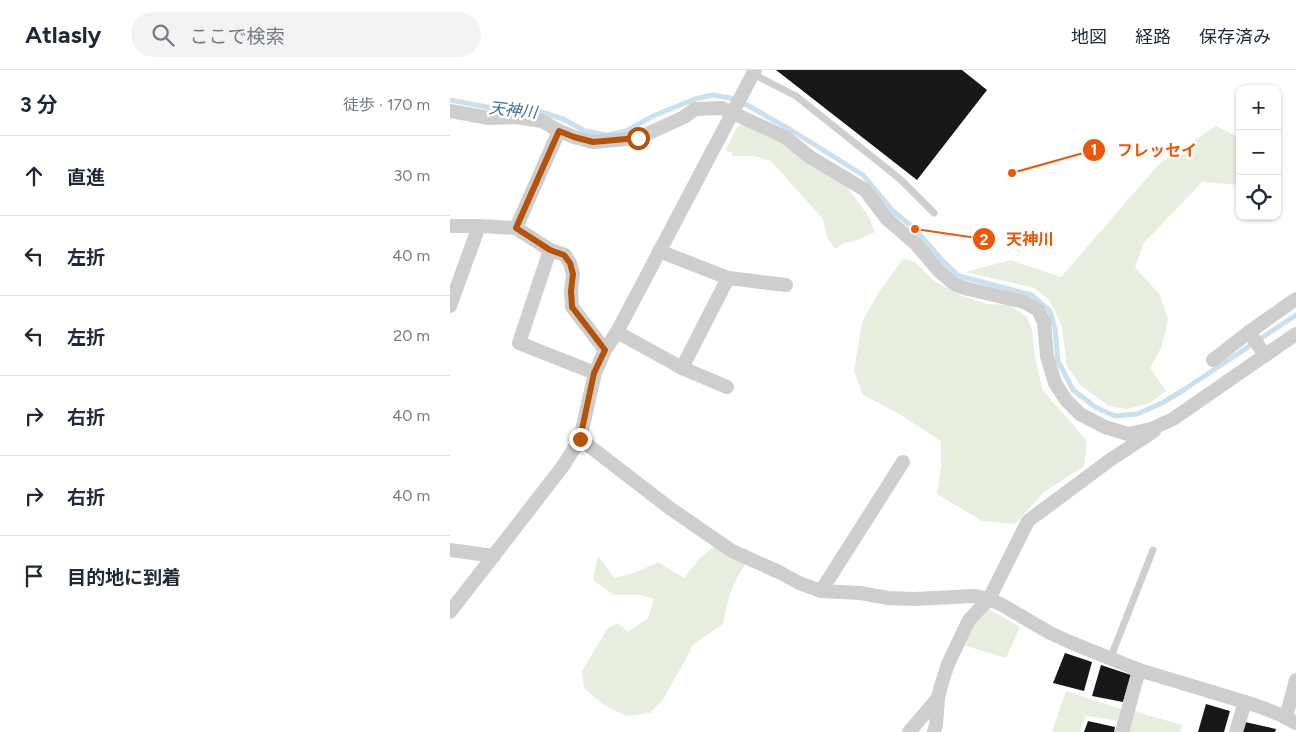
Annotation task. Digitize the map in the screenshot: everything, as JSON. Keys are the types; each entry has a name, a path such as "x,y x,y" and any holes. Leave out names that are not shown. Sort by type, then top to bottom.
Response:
{"street":[{"path":"450,612 563,466 580,439 594,373 754,72"},
{"path":"450,111 489,118 516,117 542,121 559,131 593,142 638,138 684,117 695,109 722,108 733,111 785,137 810,156 864,190 887,219 916,244 954,284 1024,302 1038,310 1044,322 1047,356 1055,383 1066,400 1080,414 1105,427 1128,434 1151,429 1173,419"},
{"path":"516,228 559,131"},
{"path":"450,226 516,228 550,250 564,255 570,263 573,274 572,307 605,350"},
{"path":"450,306 479,226"},
{"path":"550,250 519,343 594,373"},
{"path":"659,251 728,278 786,285"},
{"path":"682,368 728,278"},
{"path":"1213,360 1296,299"},
{"path":"617,332 682,368 727,387"},
{"path":"1250,334 1263,352"},
{"path":"934,732 938,698 948,664 969,620 989,599 1028,520 1110,460 1173,419 1263,352 1296,334"},
{"path":"580,439 670,508 732,551 782,573 799,584 821,591 860,593 888,598 914,599 973,596 989,599 1050,632 1110,658 1140,670 1245,702 1293,724 1296,680"},
{"path":"821,591 903,462"},
{"path":"450,550 494,556"},
{"path":"1122,732 1140,670"},
{"path":"909,732 938,698"},
{"path":"1236,732 1245,702"}],"lane":[{"path":"754,72 796,96 900,179 934,212"},
{"path":"1110,658 1153,550"}],"shaded area":[{"path":"742,124 783,142 844,183 869,217 875,232 855,241 844,243 835,249 827,237 823,219 771,161 753,156 733,156 731,152 725,151 737,127"},
{"path":"1216,126 1236,136 1236,185 1202,182 1144,243 1135,267 1160,295 1168,319 1162,346 1150,368 1166,391 1150,403 1127,409 1109,406 1079,384 1067,366 1062,327 1049,300 1034,288 965,272 1011,260 1061,277 1159,164"},
{"path":"903,259 915,262 934,281 962,296 987,304 1009,305 1027,317 1032,329 1034,351 1042,389 1087,441 1084,466 1044,492 1015,524 982,521 937,494 941,465 941,441 896,412 863,395 854,371 862,322 879,292"},
{"path":"723,539 750,558 739,574 732,590 723,624 694,644 664,698 650,713 626,716 604,705 584,688 582,671 608,628 618,623 628,632 648,618 654,599 640,595 614,595 593,580 598,556 614,578 634,573 658,562 684,578 699,559"},
{"path":"989,609 1020,627 1006,658 966,646 972,624"},
{"path":"1066,691 1121,709 1119,721 1086,716 1080,732 1052,732"},
{"path":"1134,711 1182,725 1180,732 1128,732"}],"building":[{"path":"776,70 962,70 987,90 917,180"},
{"path":"1065,653 1092,662 1084,691 1053,683"},
{"path":"1101,665 1131,675 1123,702 1092,696"},
{"path":"1206,704 1230,711 1224,732 1198,732"},
{"path":"1088,721 1115,727 1114,732 1084,732"},
{"path":"1245,722 1276,729 1275,732 1242,732"}],"waterway":[{"name":"天神川","path":"450,100 502,110 529,108 563,119 585,131 607,135 626,131 653,116 695,99 713,95 730,98 747,105 863,175 893,211 915,229 959,276 1032,295 1050,311 1055,329 1058,361 1073,390 1095,407 1115,416 1137,414 1162,403 1296,315"}],"place":[{"name":"フレッセイ","path":"1012,173"},
{"name":"天神川","path":"915,229"}],"route":[{"path":"580,439 594,373 605,350 572,307 573,274 570,263 564,255 550,250 516,228 559,131 593,142 638,138"}]}
